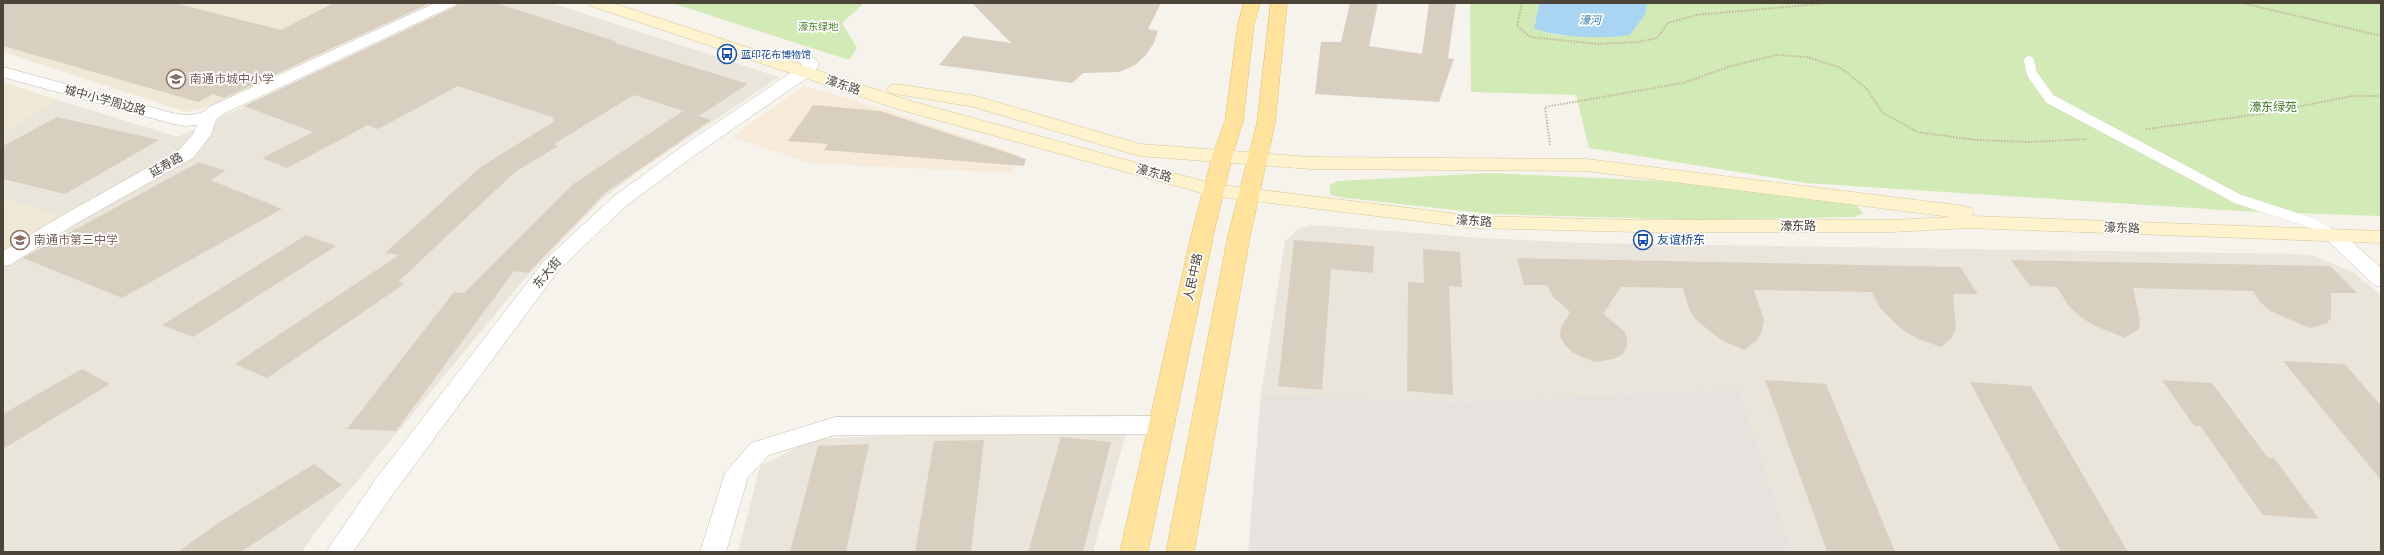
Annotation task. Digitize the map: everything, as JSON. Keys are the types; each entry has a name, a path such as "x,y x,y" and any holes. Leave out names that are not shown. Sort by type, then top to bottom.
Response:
{"main road":[{"name":"濠东路","path":"596,3 803,66 901,91 976,102 1139,150 1311,163 1420,165 1553,163 1587,164 1968,212 2381,226"},
{"name":"濠东路","path":"630,3 803,66 904,105 1213,190 1474,222 1637,226 1892,226 1968,222 2381,237"},
{"name":"人民中路","path":"1134,552 1213,190 1234,121 1246,24 1252,3"},
{"path":"1180,552 1248,194 1258,160 1266,123 1279,3"}],"street":[{"path":"208,118 217,110 448,3"},
{"name":"东大街","path":"339,552 384,487 551,266 620,201 803,66"},
{"name":"城中小学周边路","path":"3,72 170,118 185,121 208,118"},
{"name":"延寿路","path":"3,260 70,219 186,154 202,135 208,118"},
{"path":"2334,235 2381,280"},
{"path":"713,552 737,472 760,449 835,426 1162,425"}],"lane":[{"path":"2029,61 2032,74 2050,99 2114,135 2238,199 2312,223 2334,235"}],"path":[{"path":"1522,3 1517,26 1531,37 1598,44 1638,42 1657,38 1668,23 1696,15 1766,10 1830,3"},
{"path":"2242,3 2381,36"},
{"path":"1553,163 1545,108 1683,83 1731,66 1777,55 1807,57 1840,68 1867,89 1882,112 1917,132 1976,140 2030,142 2099,139 2136,130 2261,114 2352,96 2381,96"}],"shaded area":[{"name":"南通市城中小学","path":"3,3 425,3 209,107 186,112 3,52"},
{"path":"467,3 551,3 779,77 639,171 601,200 521,283 315,532 302,552 3,552 3,260 69,219 3,199 3,131 58,100 178,137"},
{"path":"3,82 58,100 3,131"},
{"path":"804,86 889,111 1020,155 1012,173 809,163 732,137"},
{"name":"南通市第三中学","path":"3,199 70,219 3,260"},
{"path":"1312,225 1483,238 1585,243 2298,254 2314,256 2353,272 2381,295 2381,552 1792,552 1739,388 1460,402 1261,394 1285,241 1298,229"},
{"path":"1739,388 1792,552 1248,552 1261,394 1460,402"},
{"path":"1128,426 1093,552 738,552 760,466 814,439"}],"green space":[{"name":"濠东绿地","path":"672,3 864,3 842,23 857,48 849,60"},
{"name":"濠东绿苑","path":"1470,3 1539,3 1534,29 1556,35 1587,37 1646,13 1647,3 2381,4 2381,216 2239,211 1806,183 1589,148 1576,95 1471,92"},
{"path":"1491,173 1703,183 1850,203 1857,206 1863,213 1854,217 1699,220 1491,214 1338,197 1330,194 1330,185 1338,181"}],"water":[{"name":"濠河","path":"1539,3 1647,3 1646,13 1630,35 1582,37 1534,29"}],"building":[{"name":"南通市城中小学","path":"3,3 175,3 281,30 334,3 431,3 224,98 213,94 198,102 3,46"},
{"path":"458,3 496,3 618,42 615,43 748,84 699,116 634,95 554,144 558,146 515,172 398,282 404,284 267,378 235,364 399,255 385,253 482,166 555,121 552,120 555,118 458,86 378,129 368,125 287,168 262,158 313,132 244,106 454,7"},
{"path":"972,3 1161,3 1148,29 1158,31 1154,43 1145,56 1135,65 1119,72 1083,73 1072,83 939,65 963,36 1011,43"},
{"path":"1350,3 1378,3 1369,46 1422,54 1429,3 1456,3 1448,58 1454,59 1439,102 1315,94 1321,42 1341,42"},
{"path":"813,105 880,111 1026,159 1024,166 824,150 828,144 788,141"},
{"path":"683,111 711,120 605,193 528,273 514,271 396,431 347,429 454,292 464,293 572,185"},
{"path":"57,117 159,140 65,194 3,179 3,146"},
{"path":"199,162 226,171 211,180 282,209 122,298 23,258"},
{"path":"306,235 336,246 193,337 162,325"},
{"path":"1294,240 1374,246 1373,273 1331,269 1322,390 1278,386"},
{"path":"1423,249 1460,252 1462,287 1449,286 1453,395 1407,391 1408,282 1424,283"},
{"path":"1517,258 1960,267 1978,294 1953,294 1956,328 1952,337 1941,347 1916,338 1900,328 1879,307 1872,292 1754,290 1764,320 1762,331 1757,340 1744,350 1721,340 1696,320 1689,309 1683,288 1621,287 1603,314 1624,331 1627,337 1627,346 1623,354 1614,359 1594,362 1573,353 1565,345 1560,336 1561,328 1570,312 1553,297 1547,285 1524,285"},
{"path":"2011,260 2330,266 2357,293 2331,293 2331,318 2326,324 2310,328 2270,311 2260,302 2253,291 2133,288 2140,321 2139,329 2125,338 2093,325 2078,315 2068,305 2057,287 2030,286"},
{"path":"2283,361 2345,364 2381,406 2381,480"},
{"path":"82,369 110,384 3,449 3,414"},
{"path":"1765,380 1826,384 1895,552 1827,551"},
{"path":"2162,380 2212,383 2268,458 2274,458 2319,519 2263,515 2200,426 2194,426"},
{"path":"1970,382 2031,386 2128,552 2061,552"},
{"path":"1061,437 1111,442 1083,552 1028,552"},
{"path":"984,440 971,552 915,552 934,441"},
{"path":"869,444 846,552 790,552 818,446"},
{"path":"314,464 342,485 241,552 178,552 221,521"}],"place":[{"name":"蓝印花布博物馆","path":"727,54"},
{"name":"南通市城中小学","path":"176,79"},
{"name":"南通市第三中学","path":"20,240"},
{"name":"友谊桥东","path":"1643,240"}]}
